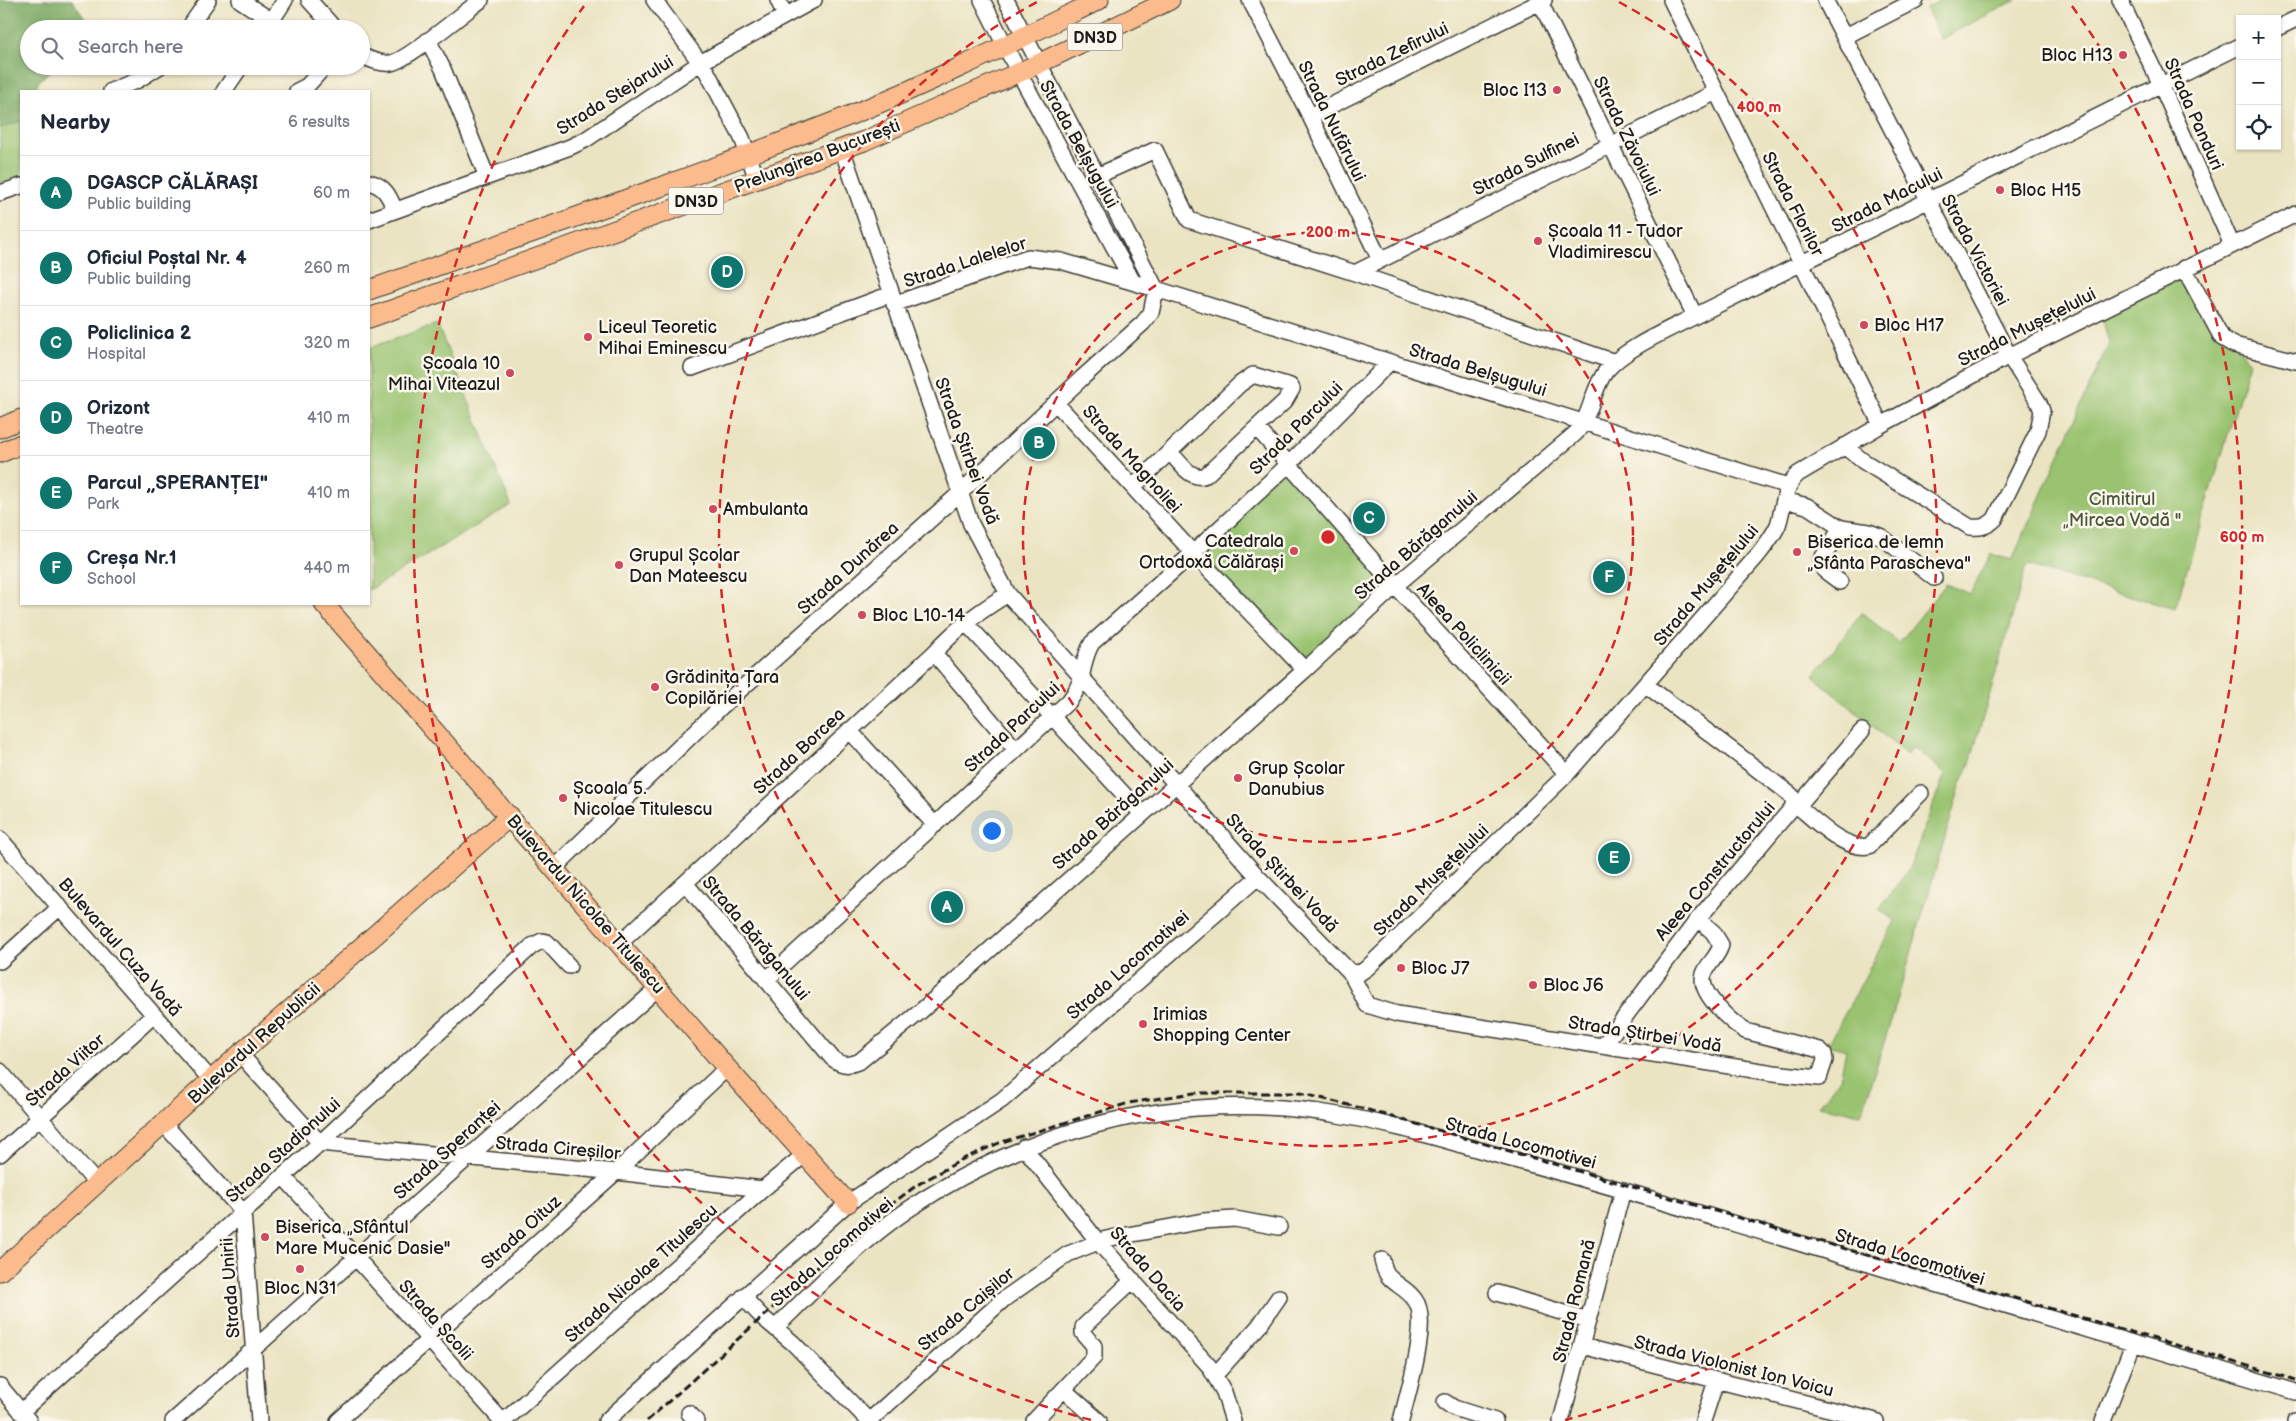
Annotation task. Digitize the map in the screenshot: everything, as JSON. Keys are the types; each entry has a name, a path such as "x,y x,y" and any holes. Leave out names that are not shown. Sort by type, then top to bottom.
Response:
{"main road":[{"name":"Prelungirea București","path":"370,290 749,154 853,114 1099,0"},
{"name":"Prelungirea București","path":"370,318 842,149 1019,73 1170,0"},
{"path":"0,428 20,419"},
{"path":"0,453 20,444"},
{"name":"Bulevardul Nicolae Titulescu","path":"325,605 727,1068 848,1203"},
{"name":"Bulevardul Republicii","path":"0,1271 240,1054 510,816"}],"street":[{"path":"194,20 208,0"},
{"path":"240,0 263,20"},
{"path":"272,20 285,0"},
{"path":"309,0 327,20"},
{"path":"370,59 393,63 428,40 481,0"},
{"path":"654,0 700,63 749,154 758,179"},
{"path":"778,0 785,15"},
{"name":"Strada Stejarului","path":"370,220 545,157 585,140 700,63 814,0"},
{"name":"Strada Belșugului","path":"982,0 1004,45 1133,282 1585,422 1786,493 1840,528"},
{"name":"Strada Belșugului","path":"1006,0 1156,289"},
{"name":"Strada Nufărului","path":"1250,0 1310,116 1380,260"},
{"name":"Strada Florilor","path":"1671,0 1881,425"},
{"name":"Strada Victoriei","path":"1825,0 2009,356 2039,403 2042,411 2038,431 1995,519 1989,525 1980,528 1970,527 1863,461 1844,446"},
{"path":"1844,37 1916,0"},
{"name":"Strada Panduri","path":"2120,0 2161,84 2232,245"},
{"name":"Strada Zefirului","path":"1310,116 1541,1"},
{"name":"Strada Zăvoiului","path":"1541,1 1695,316"},
{"path":"2281,26 2296,19"},
{"path":"428,40 443,69 487,177"},
{"name":"Strada Macului","path":"1585,422 1603,377 1615,362 1638,346 2236,48"},
{"path":"113,90 146,75"},
{"path":"225,90 235,75"},
{"path":"299,90 307,86 317,75"},
{"name":"Strada Sulfinei","path":"1355,273 1716,92"},
{"name":"Strada Știrbei Vodă","path":"842,149 971,524 1008,594 1258,877 1350,972 1368,1005 1383,1010 1782,1075 1819,1078 1825,1060 1824,1054 1820,1050 1745,1031 1737,1026 1706,994 1702,982 1704,973 1719,954 1721,945 1713,932 1698,919"},
{"path":"1097,176 1155,150 1188,220 1355,273 1615,362"},
{"path":"370,182 381,186 386,191 394,210"},
{"path":"0,193 20,186"},
{"name":"Strada Mușețelului","path":"1350,972 1360,973 1367,968 1567,774 1773,536 1781,515 1786,493 1798,474 1881,425 2009,356 2296,214"},
{"name":"Strada Lalelelor","path":"692,368 893,299 1028,257 1061,261 1133,282"},
{"path":"2184,268 2222,338 2234,345 2296,360"},
{"name":"Strada Dunărea","path":"554,868 721,707 960,493 1143,323 1150,313 1156,289"},
{"name":"Strada Parcului","path":"766,980 1069,701 1078,690 1083,678 1083,662 1092,643 1289,464 1389,362"},
{"path":"1133,487 1249,376 1258,376 1290,386 1292,394 1257,428 1200,477 1190,473 1170,452"},
{"name":"Strada Magnoliei","path":"1056,403 1193,553 1305,670"},
{"name":"Strada Bărăganului","path":"685,883 832,1058 839,1063 851,1065 860,1061 921,1011 1305,670 1395,586 1576,433 1585,422"},
{"name":"Aleea Policlinicii","path":"1257,428 1395,586 1567,774"},
{"path":"1840,582 1824,570 1821,560 1840,528 1869,532 1882,537 1934,578"},
{"name":"Strada Borcea","path":"620,943 849,730 934,654 965,622 977,612 1008,594"},
{"path":"965,622 1142,814"},
{"path":"934,654 1016,750"},
{"path":"1646,685 1791,795 1796,805 1862,731"},
{"path":"849,730 935,824"},
{"name":"Aleea Constructorului","path":"1603,1046 1698,919 1792,808 1796,805 1843,842 1861,847 1869,846 1921,793"},
{"name":"Bulevardul Cuza Vodă","path":"0,839 211,1080"},
{"name":"Strada Locomotivei","path":"606,1421 848,1203 1002,1100 1258,877"},
{"path":"0,961 60,907"},
{"name":"Strada Stadionului","path":"25,1416 243,1212 536,944 547,942 569,966"},
{"name":"Strada Speranței","path":"173,1421 658,988"},
{"name":"Strada Viitor","path":"0,1154 154,1015"},
{"path":"240,1054 320,1143"},
{"name":"Strada Oituz","path":"338,1421 616,1172 727,1068"},
{"path":"0,1071 97,1184"},
{"name":"Strada Locomotivei","path":"775,1328 868,1241 909,1209 956,1181 1024,1147 1110,1122 1156,1113 1208,1107 1259,1108 1337,1114 1415,1133 1623,1190 2296,1392"},
{"name":"Strada Unirii","path":"163,1123 243,1212 259,1421"},
{"name":"Strada Cireșilor","path":"320,1143 616,1172 763,1190"},
{"name":"Strada Dacia","path":"1024,1147 1099,1243 1215,1375 1224,1392 1233,1421"},
{"name":"Strada Nicolae Titulescu","path":"503,1421 804,1155"},
{"name":"Strada Școlii","path":"283,1176 503,1421"},
{"name":"Strada Romană","path":"1561,1421 1623,1190"},
{"name":"Strada Caișilor","path":"869,1421 1004,1299 1068,1254 1106,1239 1203,1221 1236,1219 1280,1227"},
{"path":"1382,1260 1384,1271 1388,1278 1410,1293 1421,1310 1422,1323 1419,1342 1401,1421"},
{"path":"1034,1421 1089,1363 1095,1352 1094,1346 1083,1333 1083,1327 1133,1280"},
{"path":"1497,1293 1588,1320"},
{"path":"743,1297 793,1343 869,1421"},
{"path":"1215,1375 1259,1326 1280,1297"},
{"path":"2103,1421 2133,1344"},
{"name":"Strada Violonist Ion Voicu","path":"1582,1346 1876,1421"},
{"path":"1703,1421 1716,1381"},
{"path":"0,1386 25,1416"},
{"path":"1064,1390 1099,1421"},
{"path":"1445,1402 1454,1408 1495,1421"}],"green space":[{"path":"0,0 72,0 86,20 20,20 20,75 46,75 39,81 35,90 20,90 20,121 0,128"},
{"path":"1941,0 2016,0 1941,39 1926,8"},
{"path":"20,121 20,176 0,183 0,128"},
{"name":"Cimitirul „Mircea Vodă \"","path":"2178,280 2250,362 2175,609 2027,565 1969,766 1961,783 1894,1011 1861,1114 1818,1106 1840,1079 1846,1050 1828,1045 1895,921 1879,909 1909,869 1945,773 1913,747 1907,755 1813,676 1862,613 1899,643 1946,584 1970,594 1991,554 2012,560 2109,343 2102,316"},
{"path":"437,324 511,505 370,589 370,348"},
{"path":"1289,464 1395,586 1305,670 1193,553"}],"railway":[{"path":"647,1421 869,1221 917,1185 963,1159 999,1143 1129,1103 1194,1093 1300,1093 1365,1109 2296,1380"}],"place":[{"name":"Bloc H13","path":"2123,55"},
{"name":"Bloc I13","path":"1557,90"},
{"name":"Bloc H15","path":"2000,190"},
{"name":"Școala 11 - Tudor Vladimirescu","path":"1538,241"},
{"name":"Orizont","path":"727,272"},
{"name":"Bloc H17","path":"1864,325"},
{"name":"Liceul Teoretic Mihai Eminescu","path":"588,337"},
{"name":"Școala 10 Mihai Viteazul","path":"510,373"},
{"name":"Oficiul Poștal Nr. 4","path":"1039,443"},
{"name":"Ambulanta","path":"713,509"},
{"name":"Policlinica 2","path":"1369,518"},
{"name":"Catedrala Ortodoxă Călărași","path":"1294,551"},
{"name":"Biserica de lemn „Sfânta Parascheva\"","path":"1797,552"},
{"name":"Grupul Școlar Dan Mateescu","path":"619,565"},
{"name":"Creșa Nr.1","path":"1609,577"},
{"name":"Bloc L10-14","path":"862,615"},
{"name":"Grădinița Țara Copilăriei","path":"655,687"},
{"name":"Grup Școlar Danubius","path":"1238,778"},
{"name":"Școala 5. Nicolae Titulescu","path":"563,798"},
{"name":"Parcul ,,SPERANȚEI\"","path":"1614,858"},
{"name":"DGASCP CĂLĂRAȘI","path":"947,907"},
{"name":"Bloc J7","path":"1401,968"},
{"name":"Bloc J6","path":"1533,985"},
{"name":"Irimias Shopping Center","path":"1143,1024"},
{"name":"Biserica „Sfântul Mare Mucenic Dasie\"","path":"265,1237"},
{"name":"Bloc N31","path":"300,1269"}]}
